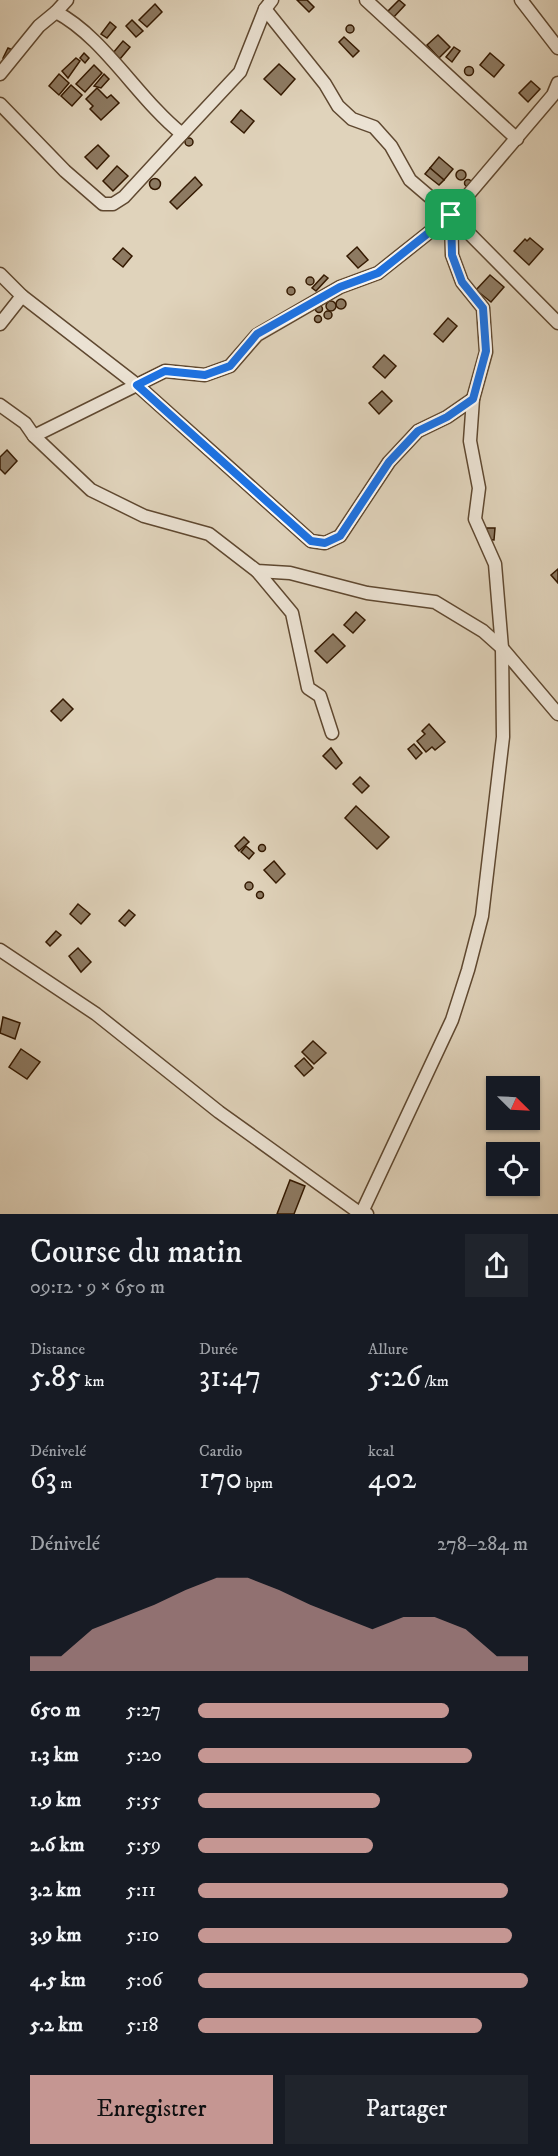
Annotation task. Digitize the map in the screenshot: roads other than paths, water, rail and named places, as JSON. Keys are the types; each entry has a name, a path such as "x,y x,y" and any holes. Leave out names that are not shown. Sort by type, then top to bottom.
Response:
{"street":[{"path":"0,74 39,26 67,0"},
{"path":"366,0 517,139"},
{"path":"520,0 558,48"},
{"path":"0,104 66,171 103,204 113,204 124,197 240,72 268,4"},
{"path":"268,4 338,106 352,119 374,127 391,146 410,180 451,215 558,323"},
{"path":"56,12 76,22 162,118 183,134"},
{"path":"34,436 165,371 205,375 230,366 257,334 340,287 378,273 451,215 553,95 558,83"},
{"path":"0,950 96,1014 219,1112 363,1213 452,1020 479,927 504,737 502,648 495,564 475,519 479,488 470,441 473,399 486,351 483,308 462,282 452,255 451,215"},
{"path":"0,274 22,296 137,385 311,541 325,543 340,536 389,462 418,431 447,417 473,399"},
{"path":"0,324 22,296"},
{"path":"0,405 25,423 34,436 91,490 144,516 209,534 256,571 292,613 308,688 320,696 332,733"},
{"path":"256,571 290,573 368,593 435,602 483,631 502,648 558,714"}]}
